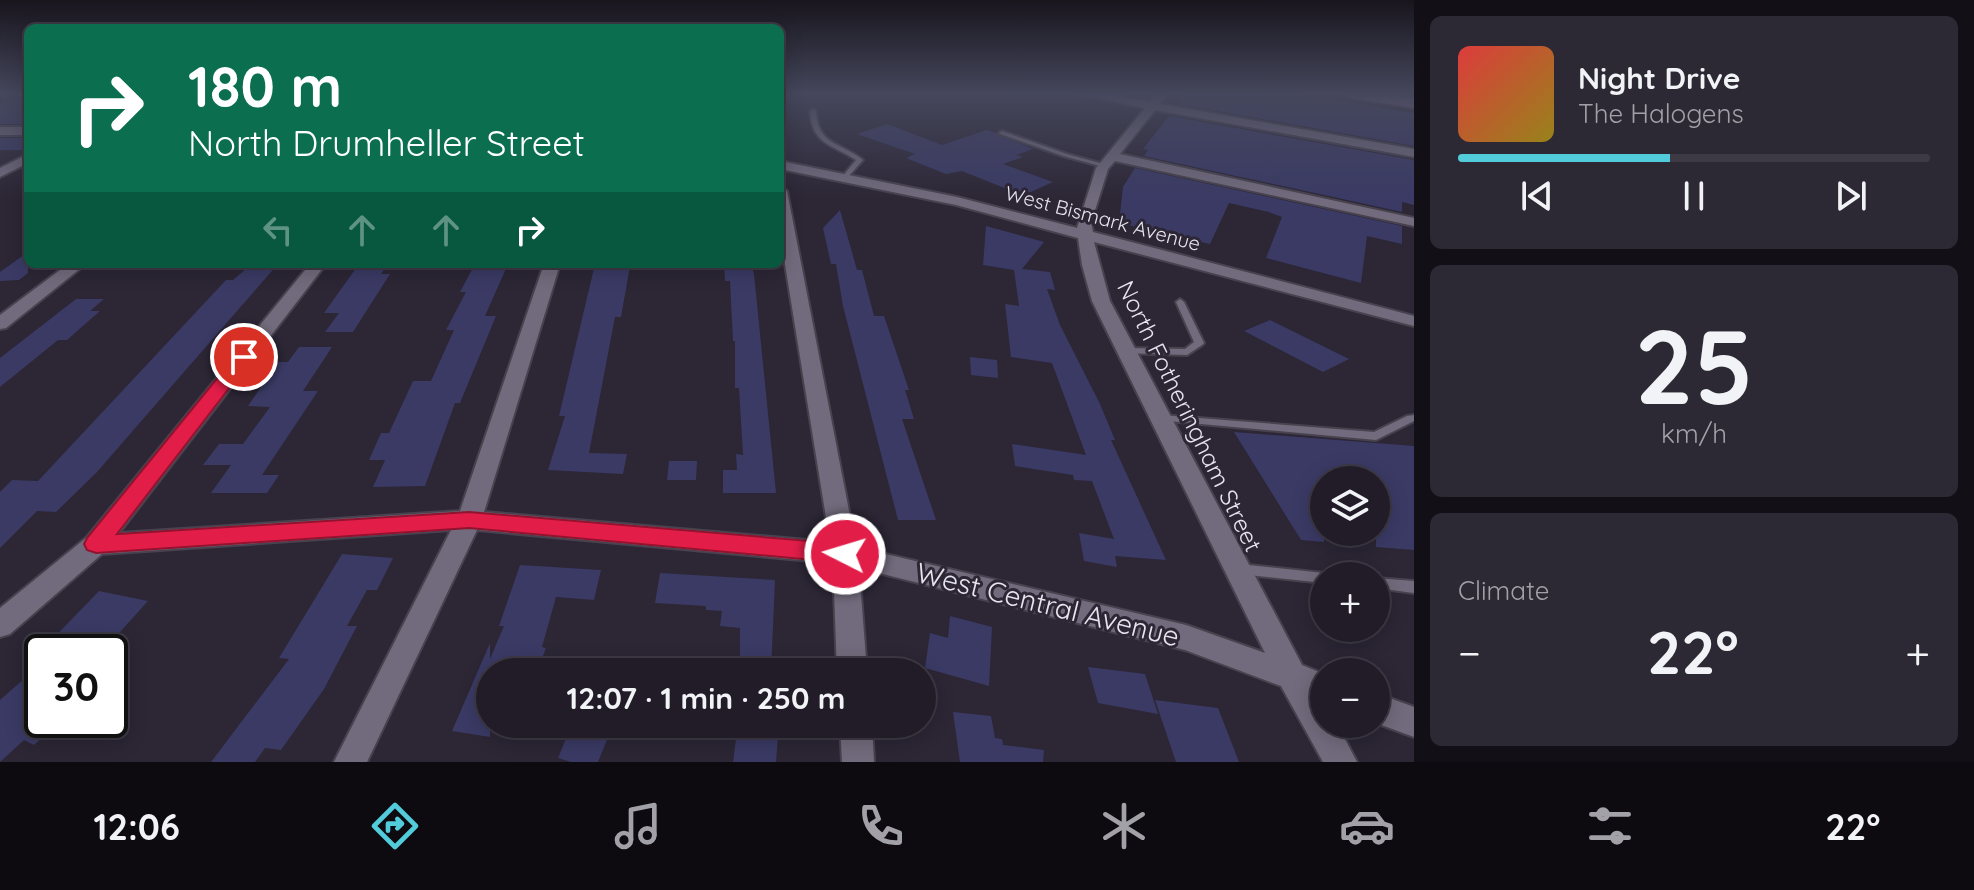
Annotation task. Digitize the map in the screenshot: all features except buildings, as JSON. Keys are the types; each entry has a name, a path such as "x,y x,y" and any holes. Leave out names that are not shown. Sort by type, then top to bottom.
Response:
{"street":[{"name":"North Fotheringham Street","path":"1133,129 1107,160 1084,223 1090,265 1101,301 1291,675 1341,762"},
{"path":"1298,129 1414,153"},
{"path":"0,131 24,131"},
{"path":"0,173 24,160"},
{"path":"1107,160 1414,222"},
{"name":"West Bismark Avenue","path":"784,166 957,201 1414,321"},
{"path":"784,213 845,554 851,658"},
{"path":"0,324 73,268"},
{"path":"0,625 96,544 315,268"},
{"path":"350,762 469,520 551,268"},
{"name":"West Central Avenue","path":"96,544 469,520 845,554 1186,638 1310,682"},
{"path":"1390,713 1414,722"},
{"path":"857,738 858,762"}],"lane":[{"path":"814,129 817,135 860,160 845,177"},
{"path":"1002,133 1065,155 1107,160"},
{"path":"1125,351 1187,352 1199,343 1180,302"},
{"path":"1159,418 1376,436 1411,418"},
{"path":"1237,569 1310,577"},
{"path":"1390,584 1414,587"}],"route":[{"path":"244,357 96,544 469,520 845,554"}]}
